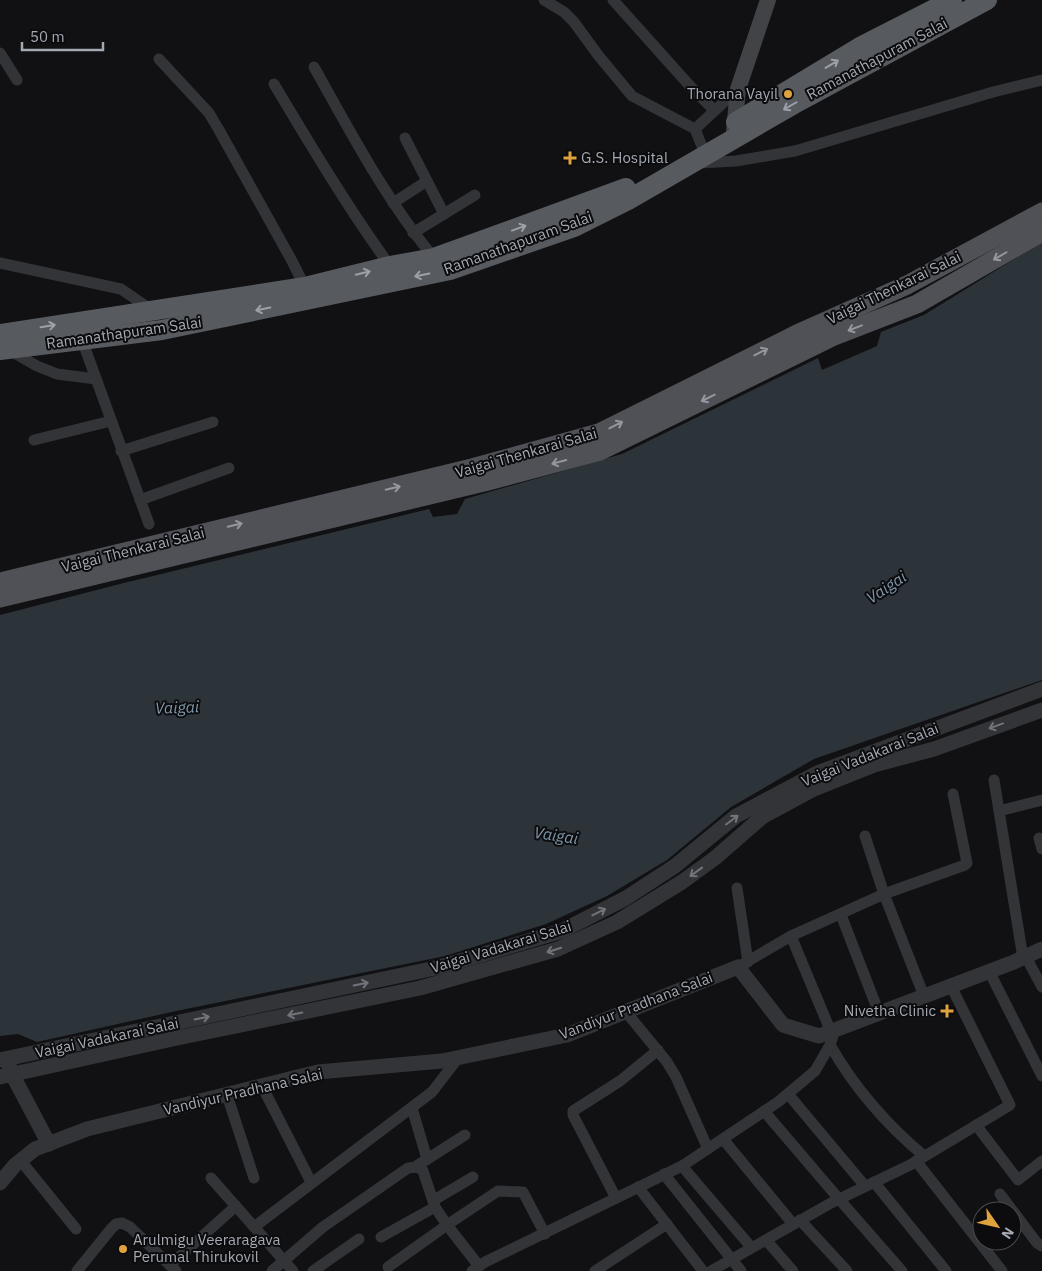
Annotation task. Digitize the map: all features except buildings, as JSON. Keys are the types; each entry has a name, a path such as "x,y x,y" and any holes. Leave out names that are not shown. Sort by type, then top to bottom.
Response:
{"highway":[{"name":"Ramanathapuram Salai","path":"2,344 82,340 162,330 450,270 574,227 628,200 690,164 734,131 860,47 952,0"},
{"name":"Ramanathapuram Salai","path":"2,344 89,321 153,309 304,287 390,266 434,258 618,192 670,165 698,136 734,131 794,104 987,0"}],"main road":[{"path":"734,131 738,89 768,0"},
{"name":"Vaigai Thenkarai Salai","path":"0,582 472,468 599,433 797,334 907,285 1042,212"},
{"name":"Vaigai Thenkarai Salai","path":"0,598 484,482 600,451 832,337 917,304 1042,232"}],"street":[{"path":"544,0 564,12 574,22 632,96 698,136 714,110 738,89"},
{"path":"614,0 714,110"},
{"path":"0,53 17,80"},
{"path":"158,59 209,113 220,130 292,261 304,287"},
{"path":"314,67 374,173 413,233 434,258"},
{"path":"670,165 736,161 795,151 993,92 1042,80"},
{"path":"274,84 332,180 390,266"},
{"path":"406,138 444,214"},
{"path":"393,203 427,181"},
{"path":"413,233 475,195"},
{"path":"0,263 121,289 153,309 162,330"},
{"path":"82,340 149,524"},
{"path":"2,344 37,366 57,374 96,378"},
{"path":"34,440 111,421"},
{"path":"122,451 212,422"},
{"path":"140,500 229,468"},
{"name":"Vaigai Vadakarai Salai","path":"3,1059 440,967 562,931 626,898 675,866 736,816 817,773 1042,689"},
{"name":"Vaigai Vadakarai Salai","path":"6,1076 420,988 558,949 617,922 682,882 715,858 762,817 814,789 874,765 934,748 1042,710"},
{"path":"994,780 1024,957 1042,987"},
{"path":"743,964 791,936 884,894 965,865 967,863 953,794"},
{"path":"999,811 1042,800"},
{"path":"865,836 884,894 924,996"},
{"path":"737,888 743,964 783,1025 819,1036 832,1036 879,1013 989,972 1042,949"},
{"path":"841,915 879,1013"},
{"path":"791,936 832,1036 840,1062 874,1106 920,1158 1002,1271"},
{"name":"Vandiyur Pradhana Salai","path":"0,1183 35,1149 87,1129 318,1072 442,1061 567,1036 743,964"},
{"path":"989,972 1042,1076"},
{"path":"711,1271 796,1222 920,1158 1010,1105 951,986"},
{"path":"626,1012 658,1050 676,1077 708,1149"},
{"path":"414,1166 423,1171 435,1204 476,1269 682,1166 708,1149 788,1094 815,1071 832,1036"},
{"path":"616,1198 573,1116 573,1112 620,1081 658,1050"},
{"path":"254,1227 432,1092 459,1058"},
{"path":"3,1059 6,1076 49,1144"},
{"path":"262,1086 312,1182"},
{"path":"788,1094 946,1271"},
{"path":"227,1095 254,1178"},
{"path":"412,1108 427,1158"},
{"path":"764,1111 902,1271"},
{"path":"976,1125 1018,1180 1042,1161"},
{"path":"272,1271 323,1227 408,1168 465,1135"},
{"path":"723,1139 796,1222 847,1271"},
{"path":"21,1161 76,1229"},
{"path":"682,1166 751,1247"},
{"path":"664,1174 741,1271"},
{"path":"381,1237 435,1204 473,1177"},
{"path":"211,1178 292,1271"},
{"path":"638,1187 704,1271"},
{"path":"388,1267 498,1191 523,1192 545,1234"},
{"path":"1000,1194 1042,1246"},
{"path":"77,1271 111,1229 116,1224 122,1223 130,1228 173,1268 236,1206"},
{"path":"595,1271 667,1224"},
{"path":"313,1271 359,1239"},
{"path":"766,1240 793,1271"}],"water":[{"name":"Vaigai","path":"1042,242 1042,680 814,759 731,807 667,860 607,896 546,924 445,956 176,1011 37,1042 18,1034 0,1036 0,615 429,509 433,517 457,514 465,499 622,454 818,358 822,370 877,346 881,332 924,315"}],"place":[{"name":"Thorana Vayil","path":"788,94"},
{"name":"G.S. Hospital","path":"570,158"},
{"name":"Nivetha Clinic","path":"947,1011"},
{"name":"Arulmigu Veeraragava Perumal Thirukovil","path":"123,1249"}]}
